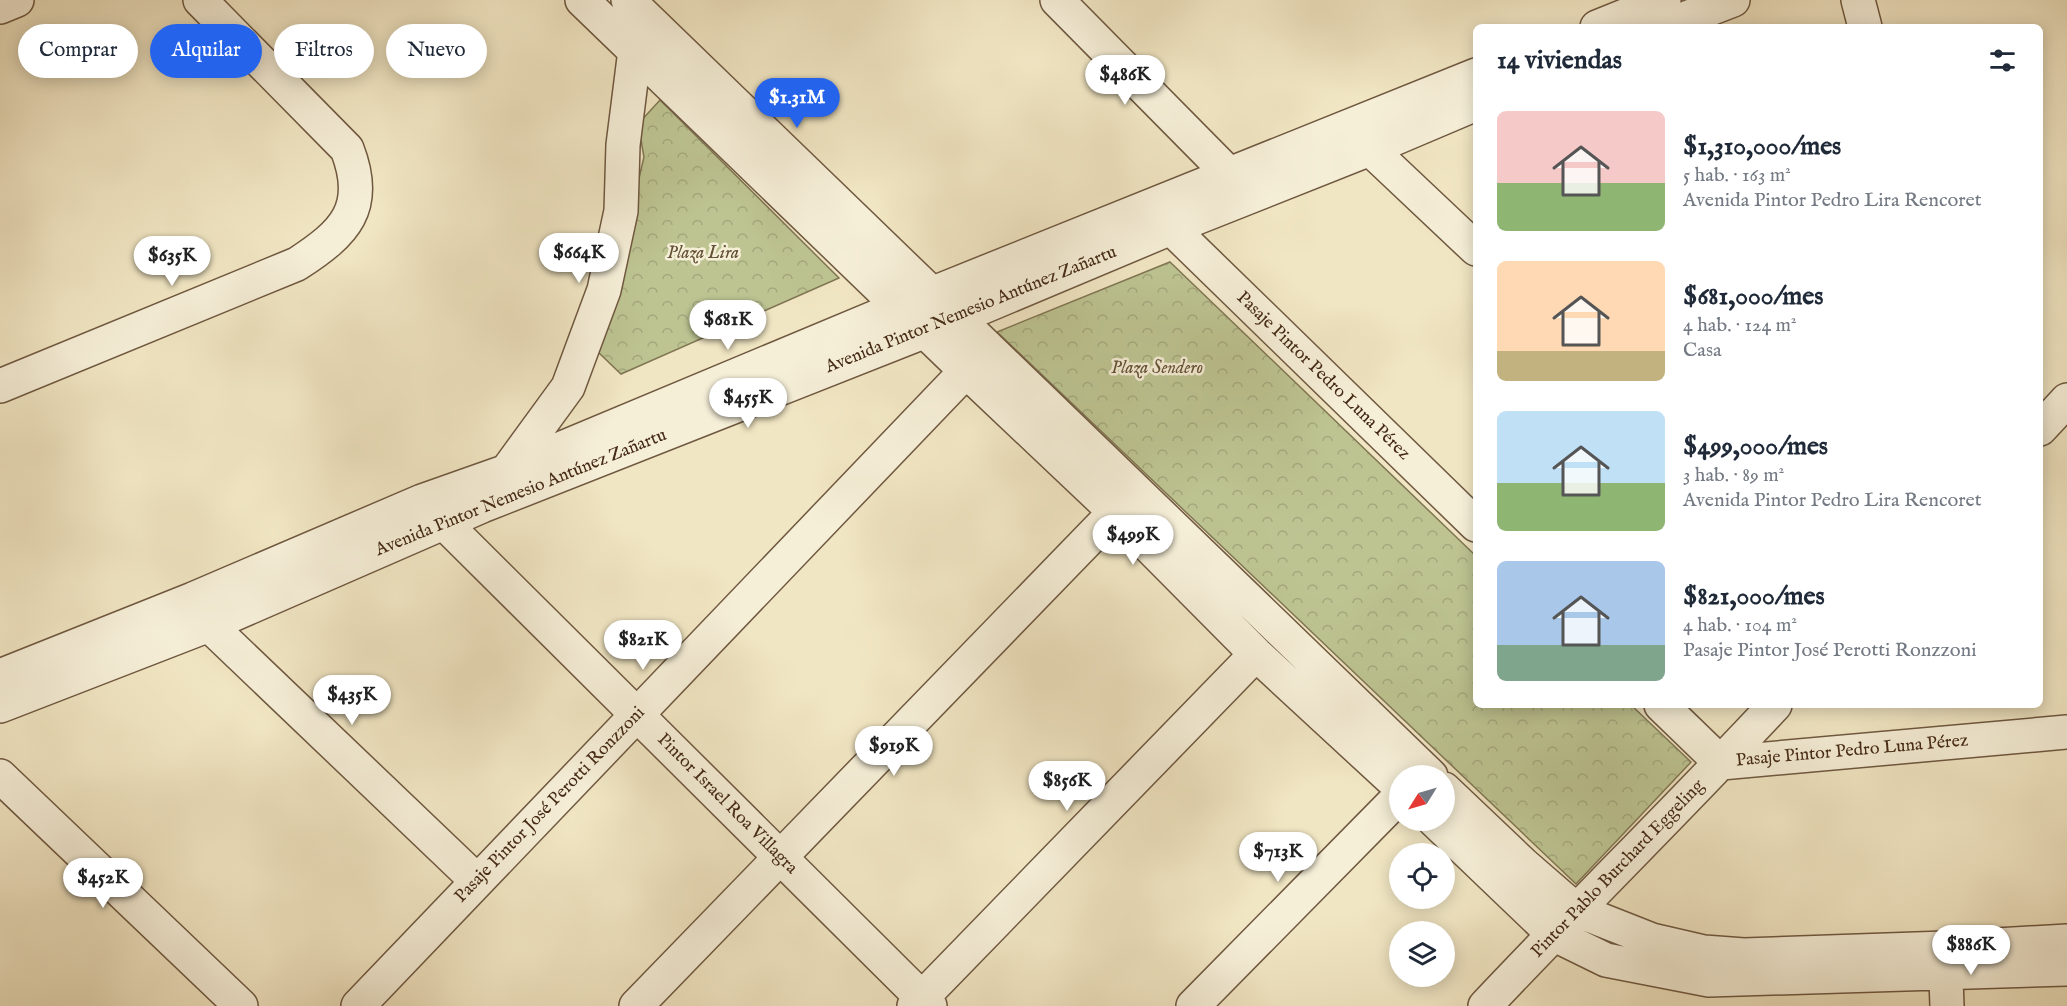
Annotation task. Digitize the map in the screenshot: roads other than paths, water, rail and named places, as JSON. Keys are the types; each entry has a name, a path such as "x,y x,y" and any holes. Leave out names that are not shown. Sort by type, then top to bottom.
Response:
{"street":[{"path":"0,7 17,0"},
{"path":"0,386 297,264 334,237 346,223 357,197 354,167 347,149 200,0"},
{"path":"582,0 1115,512 1256,654 1389,777"},
{"path":"627,0 1420,765"},
{"path":"1057,0 1230,175"},
{"path":"1604,24 1664,0"},
{"path":"1672,24 1733,0"},
{"path":"1858,0 1864,24"},
{"path":"482,506 568,387 604,290 621,211 623,145 635,50"},
{"name":"Avenida Pintor Nemesio Antúnez Zañartu","path":"0,706 201,612 433,512 507,471 931,294 1473,76"},
{"name":"Avenida Pintor Nemesio Antúnez Zañartu","path":"433,512 482,506 926,331 1473,105"},
{"path":"1370,149 1473,246"},
{"name":"Pasaje Pintor Pedro Luna Pérez","path":"1171,228 1473,522"},
{"name":"Pasaje Pintor José Perotti Ronzzoni","path":"358,1006 966,371"},
{"path":"2043,426 2067,400"},
{"name":"Pintor Israel Roa Villagra","path":"433,512 780,857 922,1003"},
{"path":"636,1006 1115,512"},
{"path":"201,612 477,881"},
{"name":"Avenida Pintor Nemesio Antúnez Zañartu","path":"0,676 201,612"},
{"path":"922,1003 1256,654"},
{"name":"Pasaje Pintor Pedro Luna Pérez","path":"1664,708 1721,763 2067,732"},
{"name":"Pintor Pablo Burchard Eggeling","path":"1485,1006 1575,910 1772,708"},
{"path":"0,776 241,1006"},
{"path":"1455,799 1575,910 1652,940 1704,952 1744,955 1945,961 2067,969"},
{"path":"1193,1006 1389,807"},
{"path":"1445,831 1553,934 1606,960 1709,980 1945,961 2067,941"},
{"path":"1945,961 1947,1006"}],"park label":[{"name":"Plaza Lira","path":"703,253"},
{"name":"Plaza Sendero","path":"1157,368"}]}
